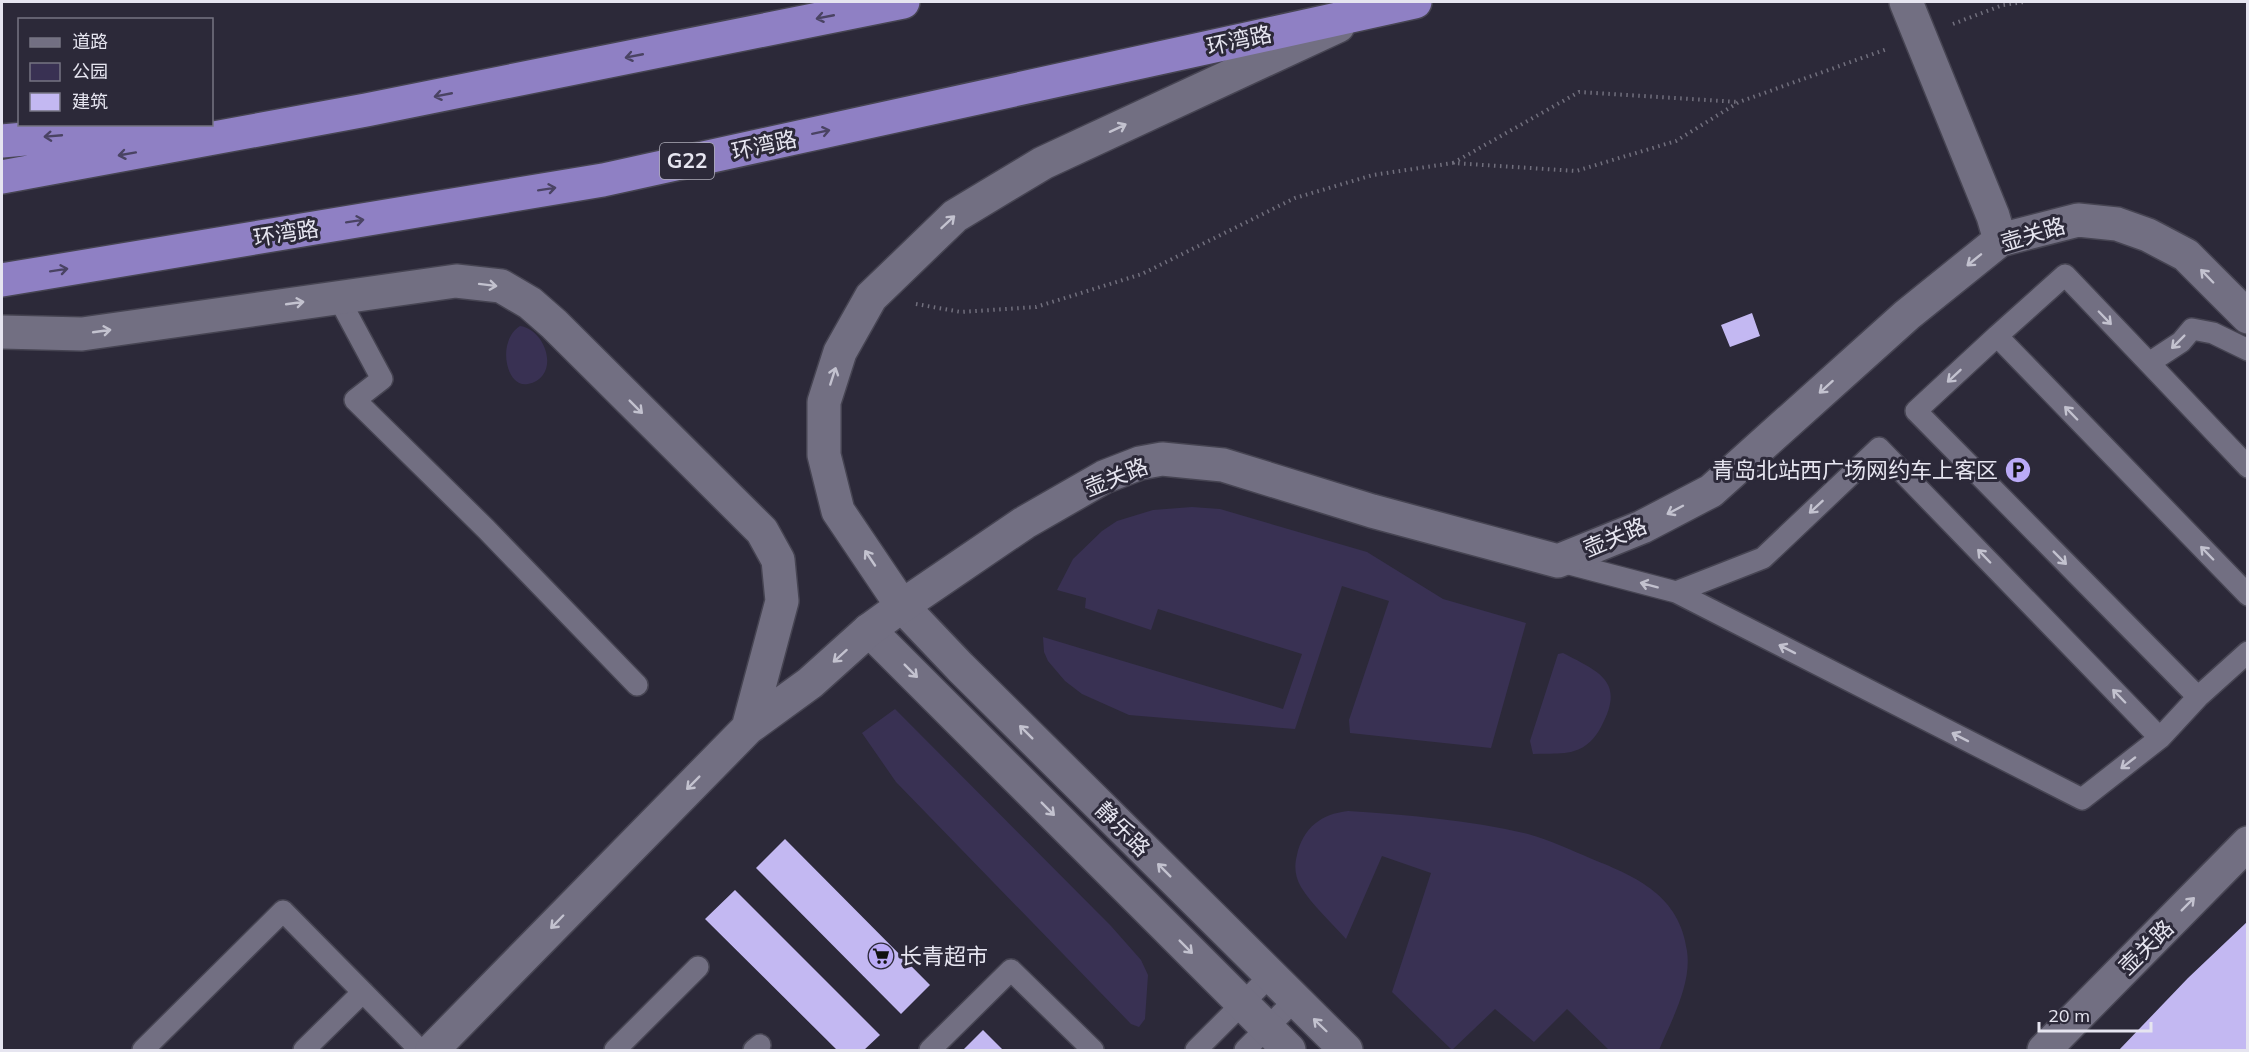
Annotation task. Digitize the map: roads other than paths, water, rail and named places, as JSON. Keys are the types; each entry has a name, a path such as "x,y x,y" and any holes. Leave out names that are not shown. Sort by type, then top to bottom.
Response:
{"highway":[{"path":"2,177 366,110 903,2"},
{"name":"环湾路","path":"2,280 603,180 1415,2"},
{"path":"213,123 366,110"},
{"path":"2,141 172,126"}],"street":[{"path":"1906,2 1993,216 2000,240"},
{"name":"静乐路","path":"1346,1050 902,606 838,511 824,455 824,402 840,352 871,297 955,216 1043,163 1367,12"},
{"name":"壶关路","path":"432,1050 748,728 810,683 869,630 902,606 1024,523 1104,477 1162,459 1223,465 1372,512 1558,561 1642,527 1711,491 1907,315 2000,240 2078,220 2117,224 2148,235 2186,255 2247,317"},
{"path":"2,332 82,334 456,280 501,286 530,303 554,324 762,531 778,560 782,601 748,728"},
{"name":"静乐路","path":"869,630 1243,1004 1267,1043"},
{"name":"壶关路","path":"2044,1050 2247,843"}],"lane":[{"path":"2198,697 1916,411 2065,275 2247,467"},
{"path":"338,297 382,379 355,400 486,529 637,685"},
{"path":"2149,363 2181,342 2192,329 2212,333 2247,350"},
{"path":"1997,336 2247,595"},
{"path":"1676,592 1763,558 1879,448 2160,738"},
{"path":"1558,561 1676,592 2082,799 2160,738 2198,697 2247,652"},
{"path":"143,1050 283,911 420,1050"},
{"path":"615,1050 698,967"},
{"path":"930,1050 1011,970 1093,1050"},
{"path":"1196,1050 1270,976"},
{"path":"304,1050 363,992"},
{"path":"1267,1043 1294,1000"}],"place":[{"name":"青岛北站西广场网约车上客区","path":"2018,470"},
{"name":"长青超市","path":"881,956"}]}
